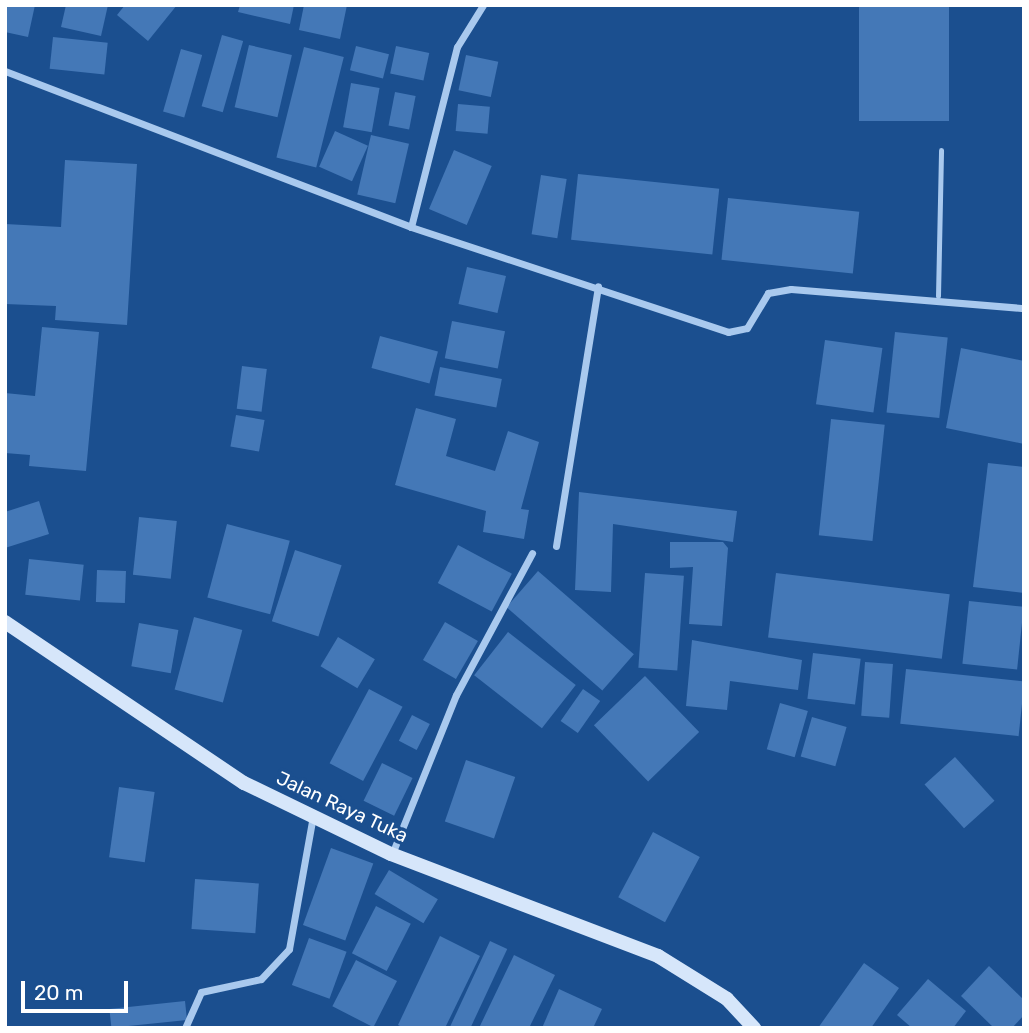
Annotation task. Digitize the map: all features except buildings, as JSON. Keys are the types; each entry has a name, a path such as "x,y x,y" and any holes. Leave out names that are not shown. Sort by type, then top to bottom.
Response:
{"street":[{"path":"411,227 457,47 483,5"},
{"path":"5,71 411,227 740,332 754,322 763,298 777,290 937,296 1024,308"},
{"path":"556,546 598,286"},
{"path":"391,855 456,695 532,553"},
{"name":"Jalan Raya Tuka","path":"5,622 244,783 391,855 658,956 727,999 754,1028"},
{"path":"185,1028 201,992 261,979 289,949 313,816"}],"lane":[{"path":"937,296 941,150"}]}
